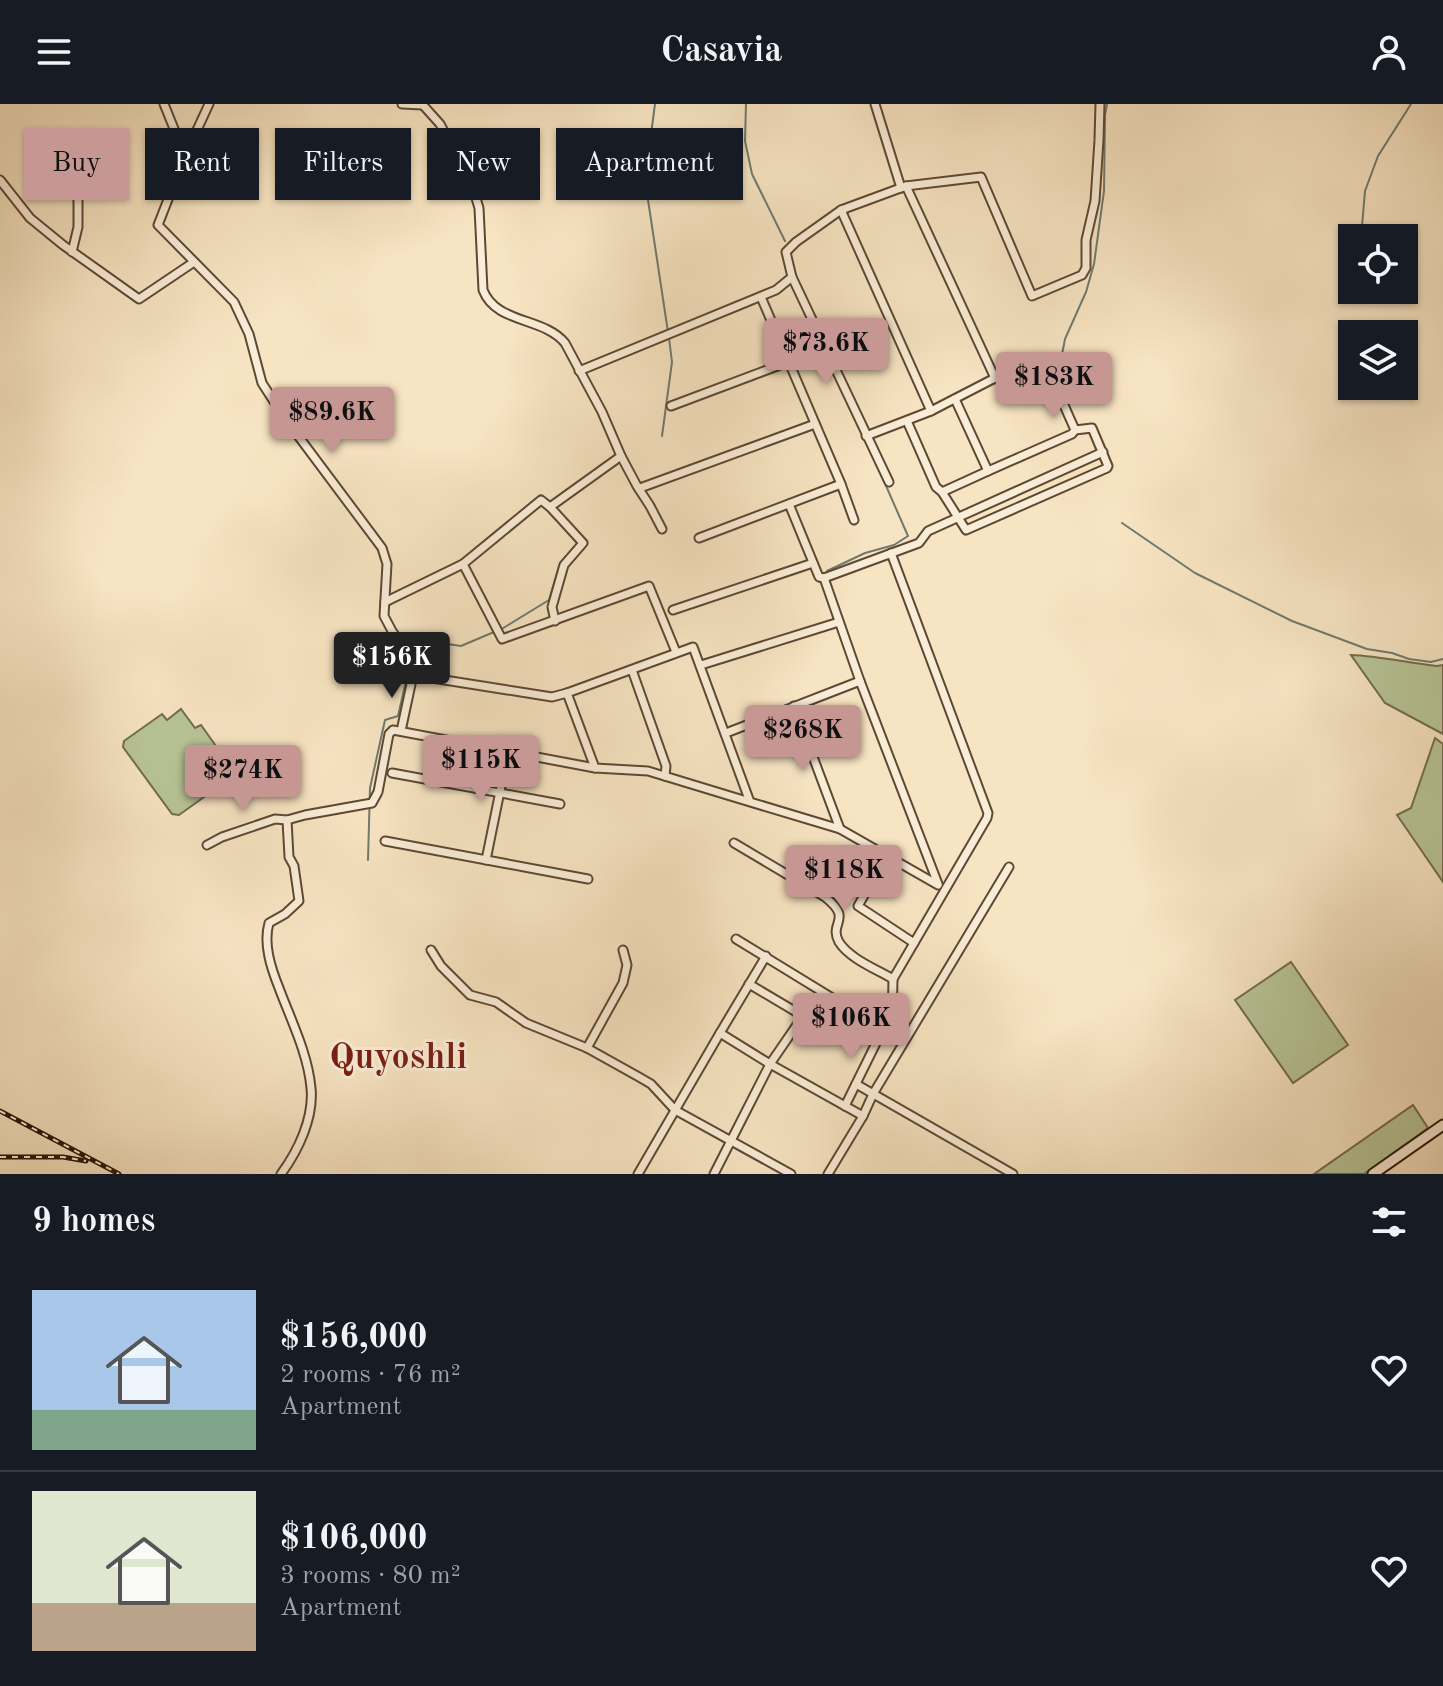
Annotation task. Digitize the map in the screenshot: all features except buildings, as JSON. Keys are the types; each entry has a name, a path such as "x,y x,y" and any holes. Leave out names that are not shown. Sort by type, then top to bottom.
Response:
{"main road":[{"path":"1373,1174 1443,1125"}],"street":[{"path":"164,104 174,128"},
{"path":"198,128 209,104"},
{"path":"402,104 422,104 440,124 471,182 479,208 483,290 487,301 510,316 556,334 565,343 602,412 621,456 662,529"},
{"path":"875,104 904,187 993,379"},
{"path":"889,482 792,277 786,252 841,210 904,187 981,177 1032,296 1082,275 1086,268 1086,240 1095,201 1100,104"},
{"path":"0,180 30,218 139,299 194,262"},
{"path":"72,252 78,227 78,200"},
{"path":"168,200 158,225 234,302 249,334 262,383 382,548 387,564 384,616 408,655 413,675 401,731"},
{"path":"841,210 931,411"},
{"path":"579,371 761,297 792,277"},
{"path":"761,297 854,520"},
{"path":"866,436 931,411 993,379 1041,360 1044,360 1075,430"},
{"path":"671,406 788,362"},
{"path":"955,399 988,471"},
{"path":"907,421 936,487 965,530 1108,466 1092,428 1075,430 942,492"},
{"path":"640,488 815,424"},
{"path":"789,504 819,577 824,578 919,543 928,531 1103,452"},
{"path":"550,507 621,456"},
{"path":"699,538 841,484"},
{"path":"385,602 463,564 541,500 583,543 564,565 552,607 555,621"},
{"path":"845,1106 888,1028 893,979 988,813 891,553"},
{"path":"673,610 813,563"},
{"path":"463,564 502,639 649,586 676,652"},
{"path":"824,578 938,885"},
{"path":"701,665 839,622"},
{"path":"413,675 552,697 693,647 750,802"},
{"path":"632,670 666,766 665,776"},
{"path":"726,733 860,681"},
{"path":"567,693 595,768"},
{"path":"794,706 840,829"},
{"path":"207,845 259,823 372,803 378,792 389,734 393,730 595,768 648,771 840,829 945,891"},
{"path":"486,860 508,752"},
{"path":"392,773 560,804"},
{"path":"281,1174 308,1123 312,1089 303,1050 272,972 265,936 269,923 299,901 294,866 289,857 287,820"},
{"path":"385,841 588,879"},
{"path":"734,843 837,906 840,913 837,939 845,950 893,979"},
{"path":"887,855 858,906 914,943"},
{"path":"830,1173 873,1094 1009,867"},
{"path":"736,939 888,1028 902,1045"},
{"path":"431,950 441,966 470,995 496,1002 526,1023 587,1048 651,1084 675,1110 791,1174"},
{"path":"587,1048 623,983 627,965 623,950"},
{"path":"638,1174 766,956"},
{"path":"714,1174 770,1064 803,1016 749,984"},
{"path":"720,1033 863,1116"},
{"path":"856,1084 1013,1174"}],"green space":[{"path":"1351,655 1443,665 1443,734 1385,703"},
{"path":"181,709 195,728 201,725 233,770 232,777 179,815 172,814 123,747 124,741 162,714 167,720"},
{"path":"1435,738 1443,744 1443,882 1397,815 1411,808"},
{"path":"1291,962 1348,1045 1293,1083 1235,1000"},
{"path":"1413,1105 1428,1128 1364,1174 1314,1174"}],"waterway":[{"path":"655,104 645,180 668,332"},
{"path":"746,104 745,141 752,174 785,241"},
{"path":"1059,370 1065,339 1086,292 1094,264 1104,191 1107,104"},
{"path":"1362,224 1365,191 1378,156 1411,104"},
{"path":"662,436 672,362 669,338"},
{"path":"847,403 856,420"},
{"path":"827,571 865,553 894,545 908,536 869,447"},
{"path":"1122,523 1195,573 1292,621 1367,649 1431,662 1443,659"},
{"path":"500,630 549,600 560,563 573,549"},
{"path":"411,653 427,641 461,646 494,632"},
{"path":"368,860 370,788 385,720 398,716 408,672 401,665 407,658"}],"railway":[{"path":"0,1111 119,1174"},
{"path":"0,1157 63,1157 86,1161"}],"district":[{"name":"Quyoshli","path":"398,1059"}]}
